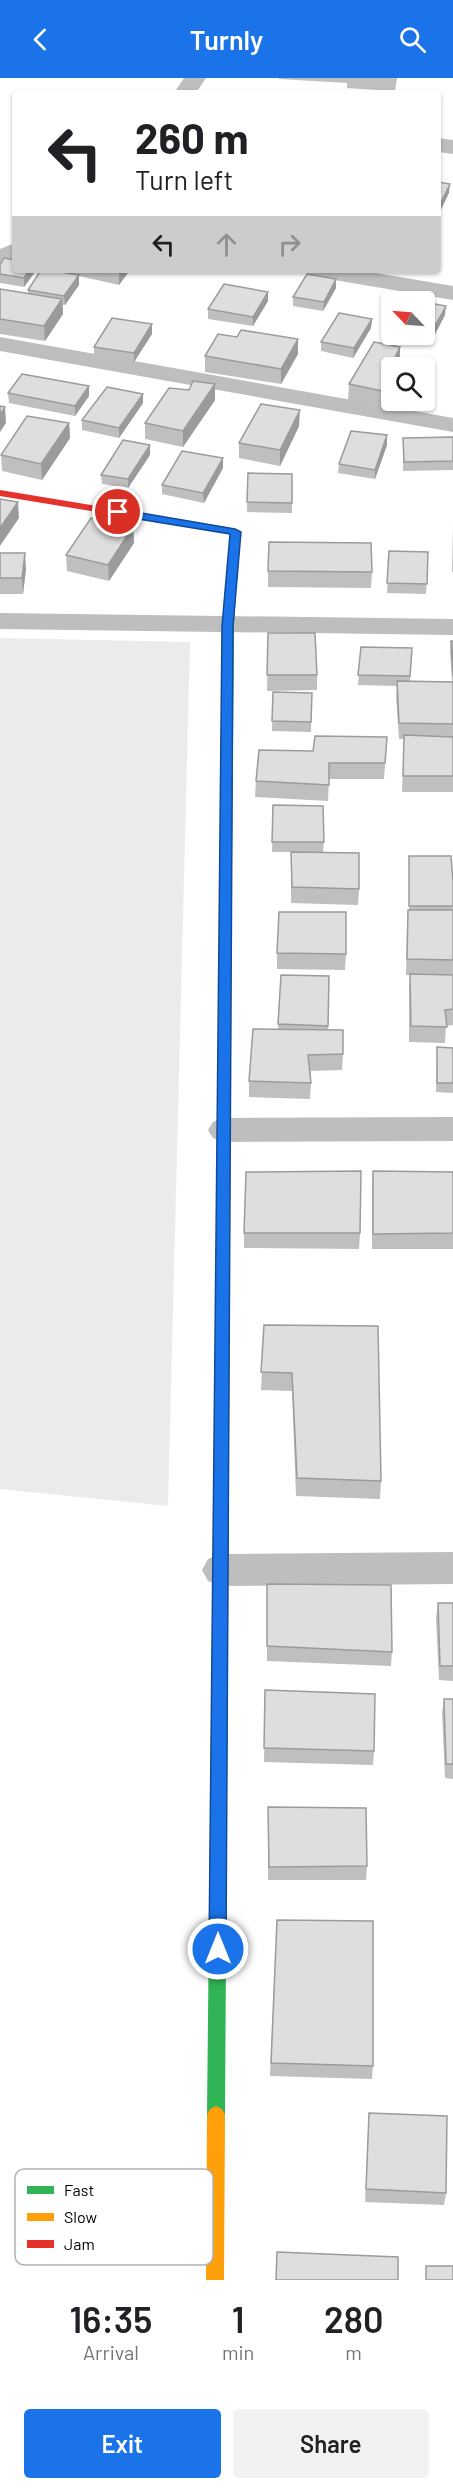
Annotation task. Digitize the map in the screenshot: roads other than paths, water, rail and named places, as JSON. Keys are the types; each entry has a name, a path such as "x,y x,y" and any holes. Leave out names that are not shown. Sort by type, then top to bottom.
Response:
{"street":[{"path":"334,273 453,293"},
{"path":"0,344 453,425"},
{"path":"0,493 235,532 228,626 215,2280"},
{"path":"0,621 228,626 453,627"},
{"path":"224,1130 453,1129"},
{"path":"221,1570 453,1568"}]}
